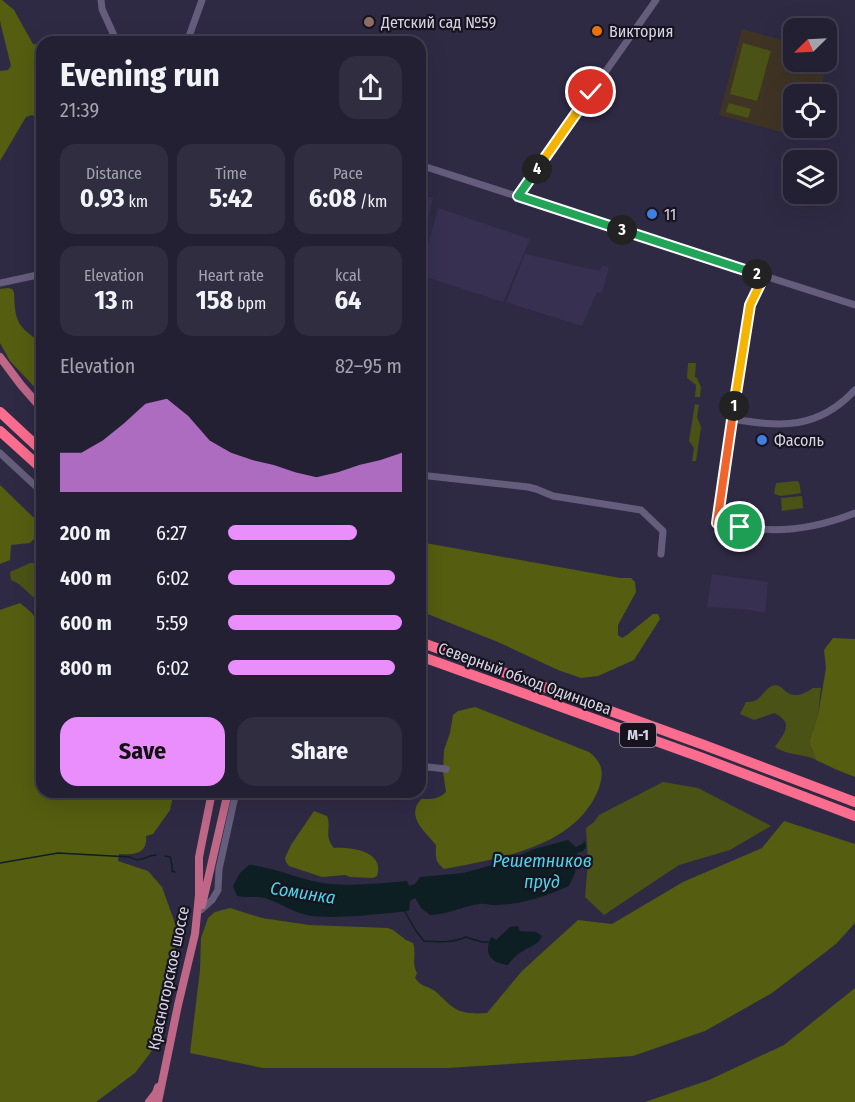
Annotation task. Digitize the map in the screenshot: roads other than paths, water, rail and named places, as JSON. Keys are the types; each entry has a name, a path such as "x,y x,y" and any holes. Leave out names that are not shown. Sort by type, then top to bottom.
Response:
{"highway":[{"path":"0,412 36,445"},
{"path":"0,431 36,463"},
{"name":"Северный обход Одинцова","path":"426,644 855,802"},
{"name":"Северный обход Одинцова","path":"426,658 855,816"}],"main road":[{"path":"0,357 36,396"},
{"path":"0,357 36,402"},
{"name":"Красногорское шоссе","path":"152,1102 165,1064 195,934 199,895 198,867 211,798"},
{"path":"195,934 227,798"}],"street":[{"path":"101,0 102,9 114,36"},
{"path":"189,36 202,0"},
{"path":"518,196 656,0"},
{"path":"426,167 855,305"},
{"path":"0,283 36,275"},
{"path":"764,276 750,305 717,523 759,530 798,528 825,524 855,513"},
{"path":"732,419 766,424 796,423 815,418 833,409 855,390"},
{"path":"0,453 36,486"},
{"path":"426,476 528,487 553,496 641,510 663,531 661,554"},
{"path":"426,768 446,769"},
{"path":"201,910 213,900 218,890 219,869 235,798"}],"water":[{"name":"Решетников пруд","path":"568,840 576,847 585,841 586,847 577,853 575,873 569,886 526,901 496,905 480,904 436,915 430,915 422,909 415,898 410,901 409,911 348,917 312,916 265,898 237,896 233,886 240,873 249,865 321,883 350,885 407,881 409,886 415,884 420,877 463,873"},
{"path":"518,926 520,931 536,932 542,936 508,965 493,960 488,950 490,939 492,937 496,940 510,927"}],"waterway":[{"name":"Соминка","path":"0,863 58,853 130,857 137,860 156,855"},
{"name":"Соминка","path":"165,856 170,857 172,871 175,872"},
{"path":"404,910 424,941 451,941 466,937 488,942"}],"place":[{"name":"Детский сад №59","path":"369,22"},
{"name":"Виктория","path":"597,31"},
{"name":"11","path":"652,214"},
{"name":"Фасоль","path":"762,440"}]}
